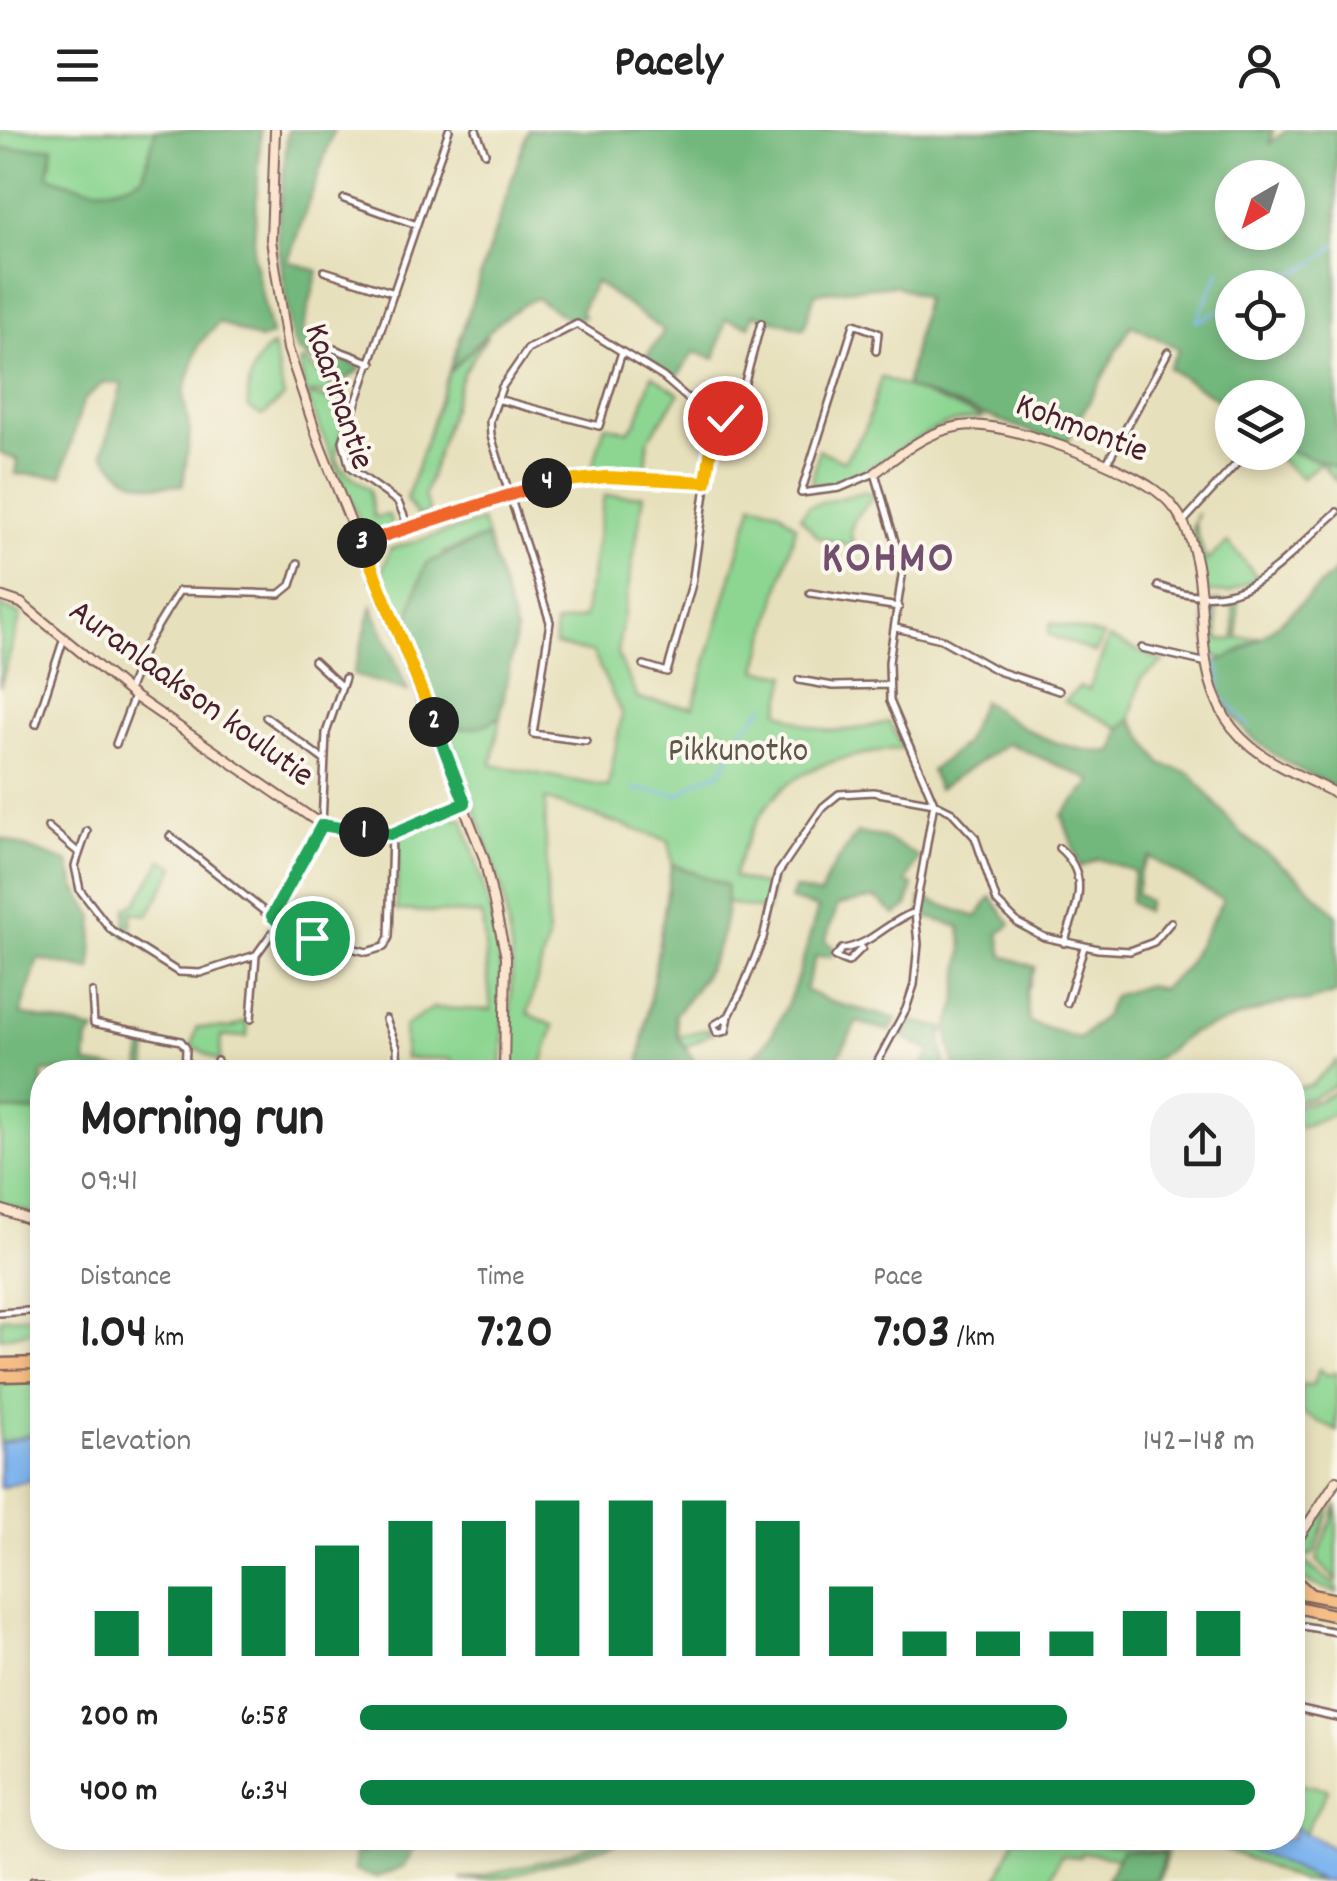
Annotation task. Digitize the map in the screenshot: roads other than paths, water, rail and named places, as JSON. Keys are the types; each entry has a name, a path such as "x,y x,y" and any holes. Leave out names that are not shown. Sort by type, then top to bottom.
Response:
{"highway":[{"path":"0,1364 30,1363"},
{"path":"0,1376 30,1375"},
{"path":"1305,1590 1310,1595"},
{"path":"1305,1594 1337,1600"},
{"path":"1305,1609 1337,1616"}],"street":[{"name":"Kaarinantie","path":"275,130 270,240 282,326 310,418 465,803 502,932 508,984 505,1060"},
{"path":"408,528 398,502 356,473 345,459 343,441 449,130"},
{"path":"476,130 485,153"},
{"path":"344,199 417,225"},
{"path":"324,271 394,293"},
{"path":"586,741 533,734 552,633 491,436 498,399 528,349 577,324 675,386 715,422"},
{"path":"715,422 737,411 762,324"},
{"name":"Kohmontie","path":"876,352 878,332 854,324 801,494 840,488 875,473 938,431 977,424 1017,431 1154,489 1182,522 1192,548 1204,662 1218,704 1246,742 1277,764 1337,794"},
{"path":"326,346 372,363"},
{"path":"498,399 599,426 622,352"},
{"path":"1106,466 1168,352"},
{"path":"644,665 667,672 692,584 715,422"},
{"path":"1182,522 1230,470"},
{"path":"875,473 902,561 888,685 895,722 924,773 934,803 915,912 918,944 914,985 906,1009 878,1060"},
{"path":"361,544 512,494 589,477 675,477 706,482"},
{"path":"1158,586 1199,599 1250,587 1337,512"},
{"path":"116,744 146,644 179,591 280,594 291,585 298,563"},
{"path":"810,593 899,607"},
{"name":"Auranlaakson koulutie","path":"0,596 21,603 131,694 322,825 392,834"},
{"path":"896,628 941,639 998,670 1059,691"},
{"path":"36,724 64,638"},
{"path":"1142,648 1204,662"},
{"path":"314,660 342,686"},
{"path":"272,916 322,825 328,725 345,678"},
{"path":"799,680 833,686 888,685"},
{"path":"266,717 324,760"},
{"path":"729,1016 762,938 778,873 823,807 839,794 856,792 934,803 952,812 975,837 994,896 1006,914 1064,944 1143,948 1159,938 1171,922"},
{"path":"170,836 295,934 363,951 384,947 390,932 392,834 465,803"},
{"path":"48,828 79,854"},
{"path":"87,831 76,880 102,920 174,970 200,974 256,954"},
{"path":"1059,848 1076,866 1081,884 1064,944"},
{"path":"862,948 842,949 835,958 846,963 897,918 915,912"},
{"path":"250,1020 256,954 280,923"},
{"path":"1067,1003 1084,947"},
{"path":"92,992 94,1022 180,1042 187,1051 186,1060"},
{"path":"386,1019 398,1060"},
{"path":"0,1209 30,1220"},
{"path":"0,1313 30,1311"},
{"path":"1305,1528 1337,1480"},
{"path":"1305,1626 1337,1632"},
{"path":"1305,1711 1337,1717"},
{"path":"33,1881 49,1881"}],"water":[{"path":"30,1435 30,1480 0,1488 0,1443"},
{"path":"1305,1834 1337,1851 1337,1881 1320,1881 1252,1850 1305,1850"}],"waterway":[{"path":"1300,270 1337,244"},
{"path":"1196,322 1215,281"},
{"path":"1198,321 1215,313"},
{"path":"1212,651 1213,613"},
{"path":"1213,656 1220,671 1219,692"},
{"path":"1224,698 1249,727"},
{"name":"Pikkunotko","path":"634,789 679,795 699,780 722,771 742,730 766,705"}],"district":[{"name":"KOHMO","path":"889,561"}]}
